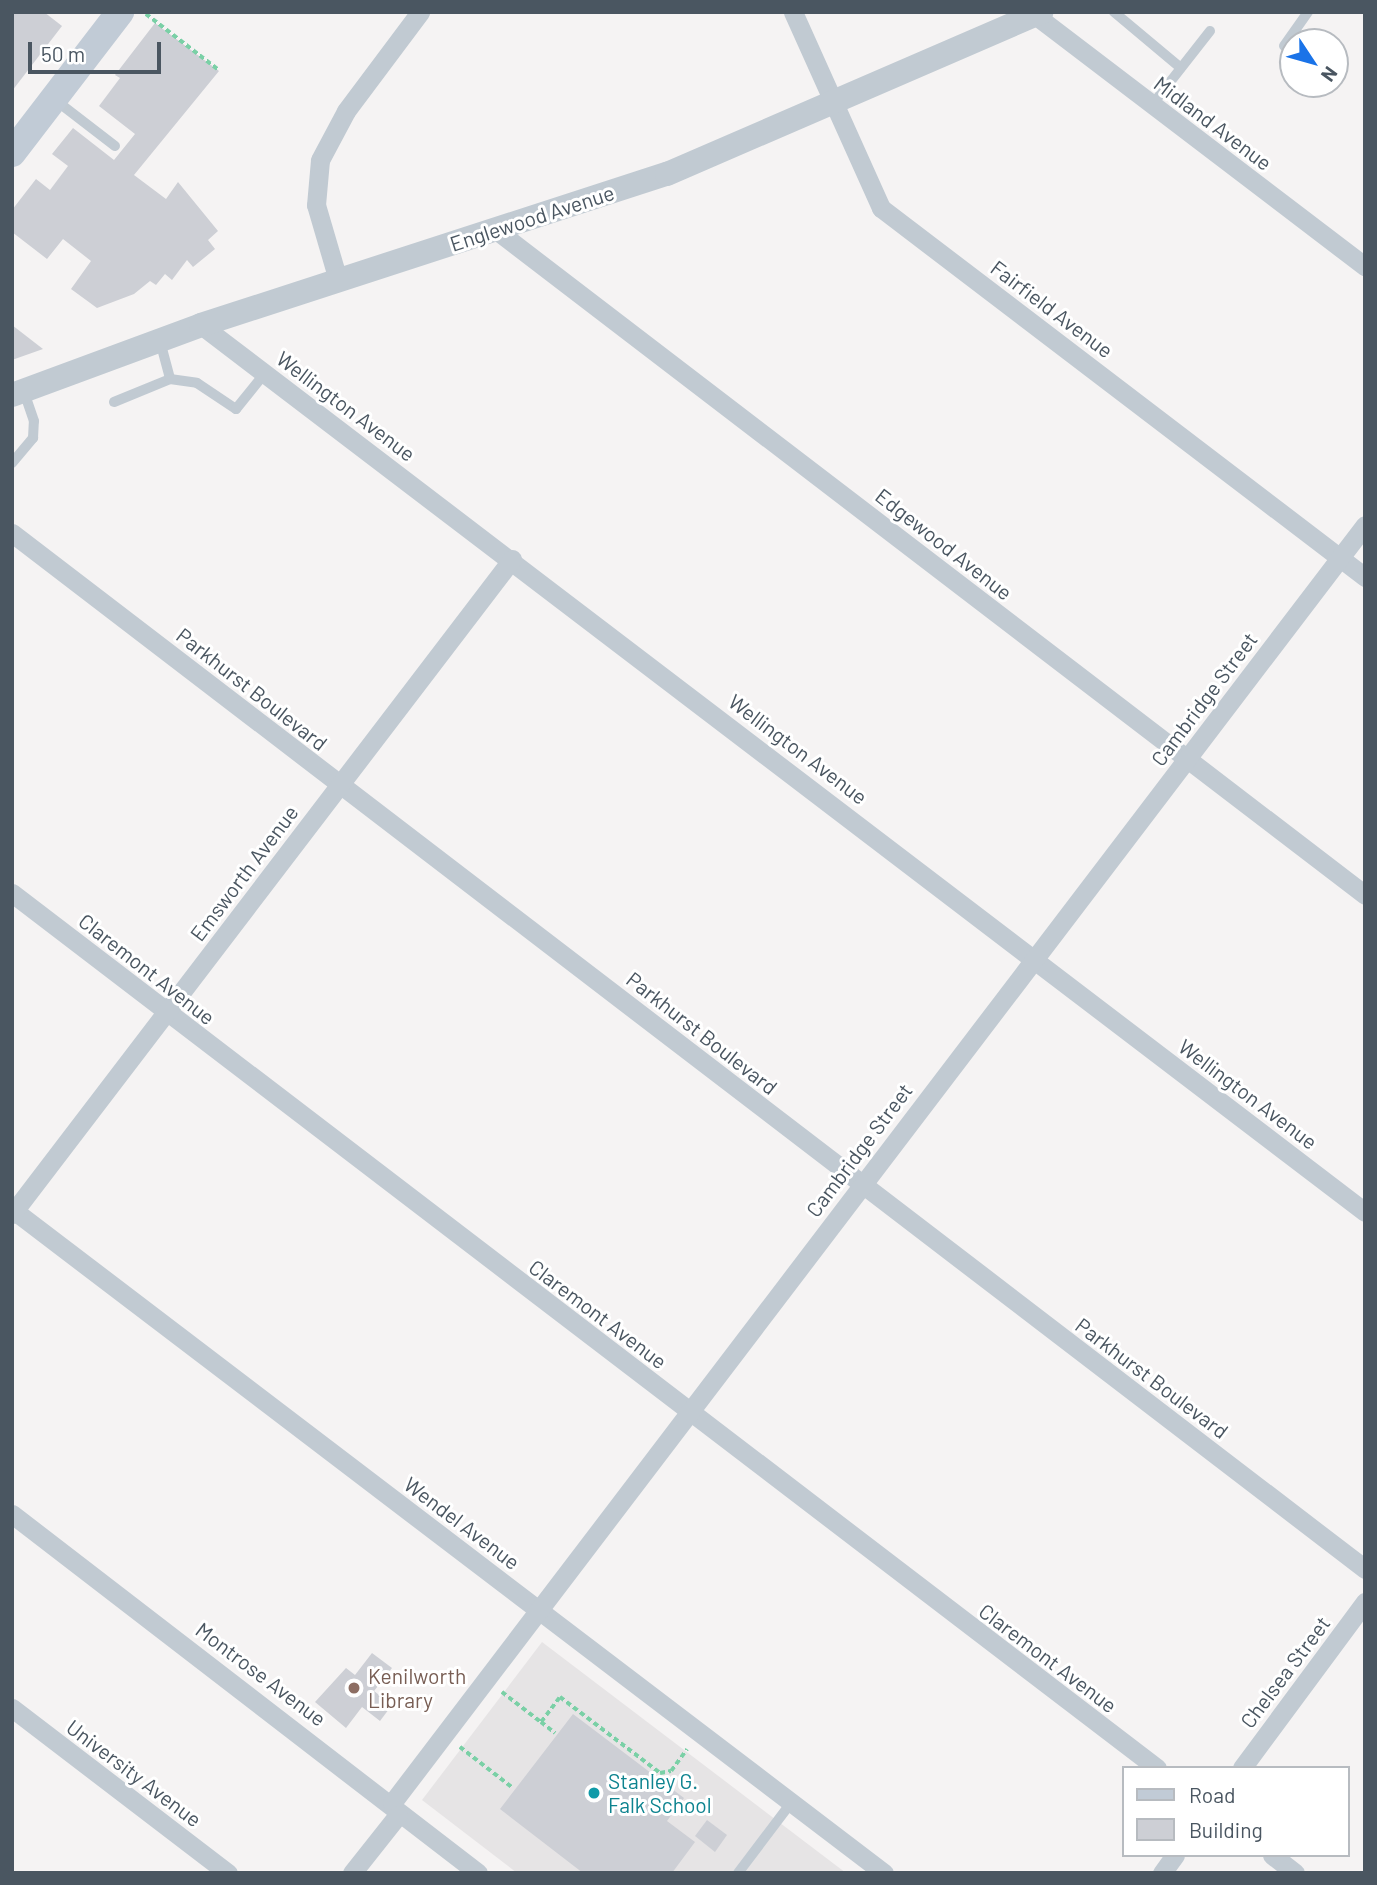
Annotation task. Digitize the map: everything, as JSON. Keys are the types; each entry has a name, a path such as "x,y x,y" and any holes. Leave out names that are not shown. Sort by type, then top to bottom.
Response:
{"main road":[{"path":"12,153 54,99 133,13"}],"street":[{"path":"338,280 316,205 320,160 346,111 420,12"},
{"name":"Fairfield Avenue","path":"793,12 881,208 1365,577"},
{"name":"Englewood Avenue","path":"18,393 201,325 667,174 1038,14"},
{"name":"Midland Avenue","path":"1038,14 1152,105 1365,266"},
{"name":"Edgewood Avenue","path":"496,230 1365,895"},
{"name":"Wellington Avenue","path":"201,325 512,559 1365,1212"},
{"name":"Cambridge Street","path":"352,1873 395,1809 688,1411 1365,525"},
{"name":"Parkhurst Boulevard","path":"12,533 1365,1569"},
{"name":"Emsworth Avenue","path":"13,1211 512,559"},
{"name":"Claremont Avenue","path":"12,893 1154,1766"},
{"name":"Wendel Avenue","path":"13,1211 884,1873"},
{"name":"Montrose Avenue","path":"12,1514 478,1873"},
{"name":"Chelsea Street","path":"1243,1766 1365,1602"},
{"name":"University Avenue","path":"12,1708 228,1873"},
{"path":"1162,1873 1174,1857"},
{"path":"1275,1857 1295,1873"}],"lane":[{"path":"1114,12 1181,68"},
{"path":"1297,28 1308,12"},
{"path":"1152,105 1210,31"},
{"path":"54,99 115,146"},
{"path":"160,340 170,379"},
{"path":"114,402 170,379 197,383 236,409 265,373"},
{"path":"12,463 33,439 34,421 18,393"},
{"path":"738,1873 791,1802"}],"path":[{"path":"133,13 220,71"},
{"path":"502,1692 555,1733"},
{"path":"541,1722 560,1697 660,1773 671,1771 687,1749"},
{"path":"460,1747 513,1788"}],"shaded area":[{"path":"542,1642 846,1873 517,1873 422,1800"}],"building":[{"path":"12,12 44,12 62,26 12,91"},
{"path":"155,23 219,71 134,175 166,199 178,182 218,231 208,240 215,249 193,267 187,260 172,280 165,274 156,285 150,281 134,294 97,308 71,289 91,261 63,239 47,259 12,232 12,210 36,179 50,190 68,166 52,154 73,128 114,160 135,134 99,106 120,78 115,75"},
{"path":"12,325 43,349 12,360"},
{"name":"Kenilworth Library","path":"372,1653 392,1668 374,1691 392,1705 380,1721 362,1707 346,1728 315,1702 346,1668 355,1675"},
{"name":"Stanley G. Falk School","path":"573,1714 684,1798 667,1821 695,1842 672,1873 583,1873 500,1809"},
{"path":"707,1820 727,1835 715,1852 695,1836"}],"place":[{"name":"Kenilworth Library","path":"354,1688"},
{"name":"Stanley G. Falk School","path":"594,1793"}]}
